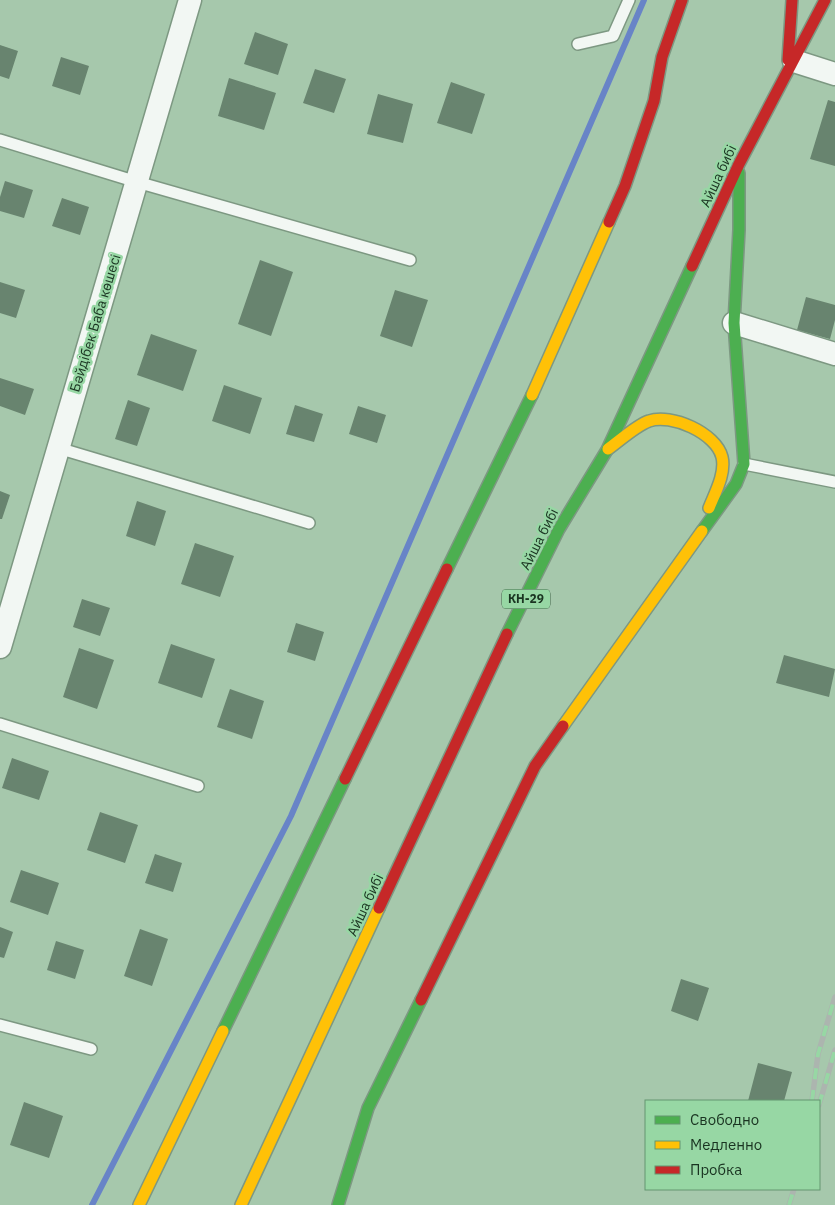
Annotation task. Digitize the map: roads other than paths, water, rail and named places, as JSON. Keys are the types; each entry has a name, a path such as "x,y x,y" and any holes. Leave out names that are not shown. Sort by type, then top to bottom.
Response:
{"main road":[{"path":"139,1205 557,342 625,186 654,101 662,57 682,0"},
{"path":"789,70 792,0"},
{"name":"Айша бибі","path":"241,1205 507,633 559,529 607,450 739,164 825,0"},
{"path":"338,1205 368,1108 535,766 736,484 744,464 734,324 739,230 739,164"},
{"path":"607,450 649,420 672,420 712,438 722,457 719,484 698,537"}],"street":[{"name":"Бәйдібек Баба көшесі","path":"0,646 190,0"},
{"path":"789,70 835,74"},
{"path":"734,324 835,354"}],"lane":[{"path":"578,44 613,36 629,0"},
{"path":"0,140 136,182 410,260"},
{"path":"58,448 309,523"},
{"path":"744,464 835,482"},
{"path":"0,724 198,786"},
{"path":"0,1025 91,1049"}],"waterway":[{"path":"92,1205 291,816 644,0"}],"railway":[{"path":"812,1100 818,1054 835,997"},
{"path":"820,1102 835,1050"},
{"path":"789,1205 794,1190"}]}
